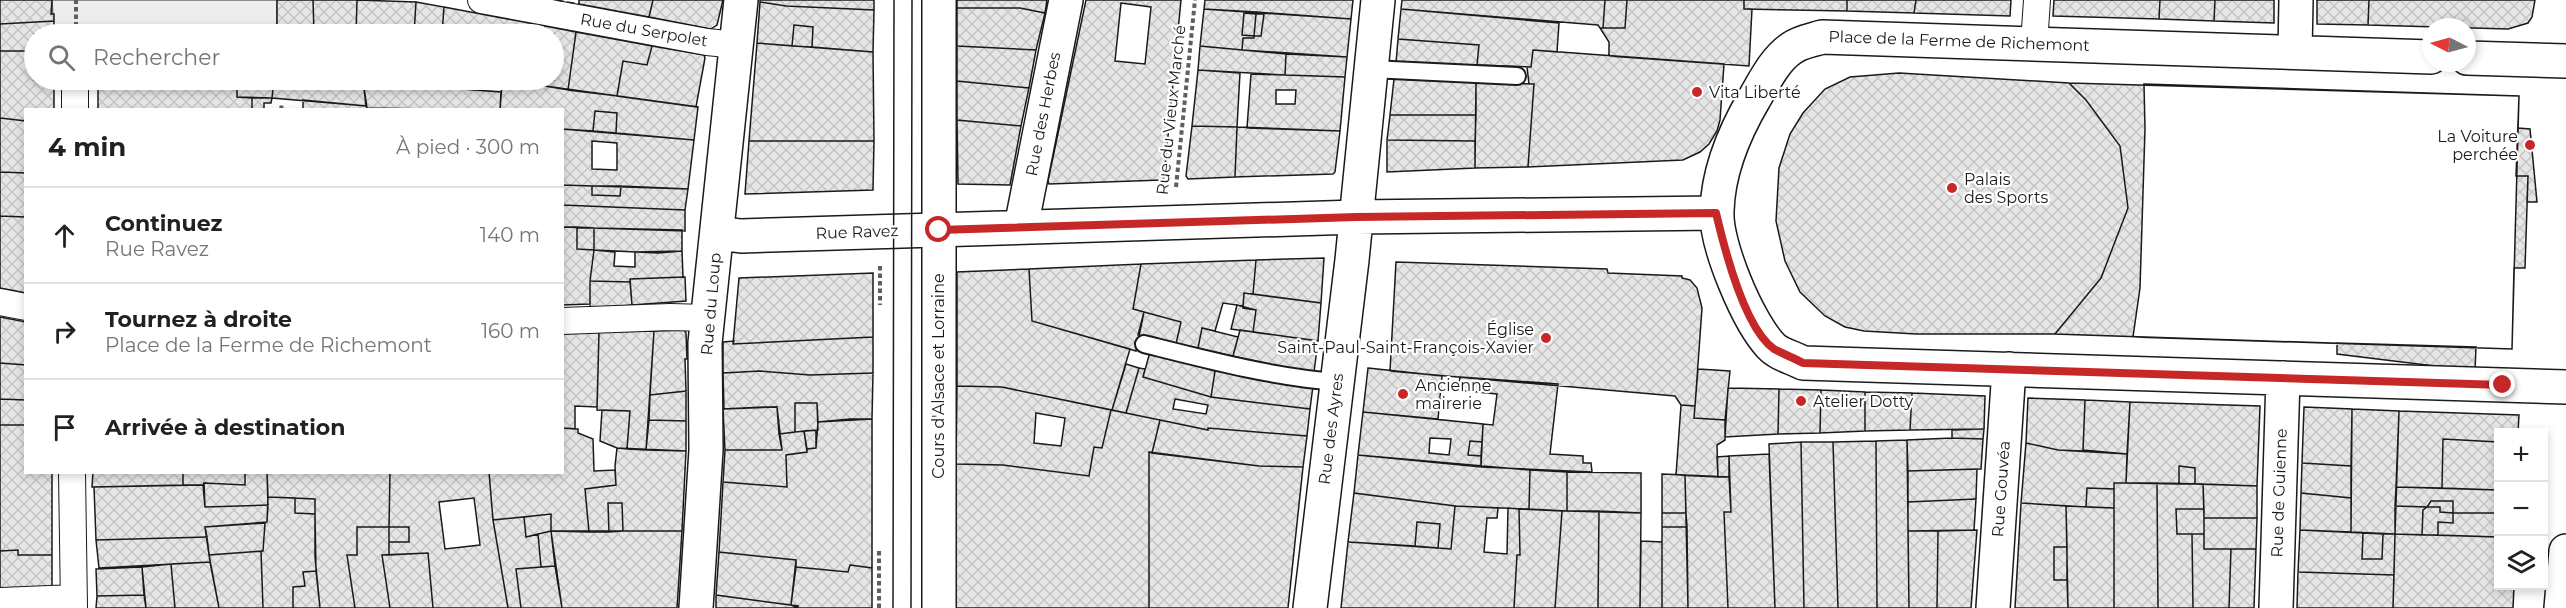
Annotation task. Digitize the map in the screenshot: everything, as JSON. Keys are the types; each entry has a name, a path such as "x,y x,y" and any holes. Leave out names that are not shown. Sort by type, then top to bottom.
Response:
{"street":[{"name":"Rue du Serpolet","path":"481,0 707,42 736,45"},
{"name":"Rue du Loup","path":"696,608 706,450 705,343 741,0"},
{"name":"Cours d'Alsace et Lorraine","path":"939,0 939,608"},
{"name":"Rue des Herbes","path":"1021,227 1066,0"},
{"name":"Rue des Ayres","path":"1310,608 1356,217 1378,0"},
{"path":"2034,44 2037,0"},
{"path":"2295,52 2296,0"},
{"name":"Place de la Ferme de Richemont","path":"2422,57 1822,36 1791,48 1771,70 1743,117 1725,160 1716,213 1726,260 1756,327 1772,348 1803,363 2566,387"},
{"path":"2476,58 2566,61"},
{"path":"75,90 75,108"},
{"name":"Rue Ravez","path":"717,233 741,236 1356,217 1716,213"},
{"path":"0,302 24,307"},
{"path":"564,321 708,318"},
{"name":"Rue Gouvéa","path":"1993,608 2009,369"},
{"name":"Rue de Guienne","path":"2276,608 2283,378"},
{"path":"0,602 74,603 72,474"},
{"path":"2561,608 2566,550"}],"lane":[{"path":"1371,69 1518,76"},
{"path":"1144,344 1224,364 1311,380 1337,382"}],"path":[{"path":"76,0 76,24"},
{"name":"Rue du Vieux Marché","path":"1172,222 1195,0"},
{"path":"281,108 282,104"},
{"path":"880,260 880,305"},
{"path":"879,549 879,608"}],"shaded area":[{"path":"52,0 277,0 277,24 53,24"}],"building":[{"path":"0,0 52,0 51,14 54,14 54,21 0,24"},
{"path":"277,0 313,0 314,24 277,24"},
{"path":"313,0 357,0 356,24 314,24"},
{"path":"357,0 416,2 415,24 356,24"},
{"path":"579,0 653,0 649,17 579,4"},
{"path":"653,0 723,0 717,25 711,29 649,17"},
{"path":"760,0 874,0 874,10 786,6 760,2"},
{"path":"957,0 1047,0 1045,13 1020,8 957,8"},
{"path":"1086,0 1181,0 1164,178 1162,180 1049,184","holes":["1121,3 1151,7 1145,64 1115,61"]},
{"path":"1205,0 1353,0 1351,19 1204,9"},
{"path":"1402,0 1605,0 1603,28 1600,28 1598,25 1401,9"},
{"path":"1605,0 1627,0 1625,28 1603,28"},
{"path":"1627,0 1744,0 1744,9 1752,9 1749,66 1609,56 1609,42 1600,28 1625,28"},
{"path":"1744,0 1847,0 1847,11 1744,9"},
{"path":"1847,0 1916,0 1914,13 1847,11"},
{"path":"1916,0 2011,0 2010,16 1914,13"},
{"path":"2054,0 2160,0 2159,19 2053,16"},
{"path":"2160,0 2215,0 2214,21 2159,19"},
{"path":"2215,0 2274,0 2274,23 2214,21"},
{"path":"2317,0 2369,0 2368,25 2317,24"},
{"path":"2369,0 2535,0 2532,17 2528,23 2508,29 2476,28 2476,18 2422,18 2422,27 2368,25"},
{"path":"416,2 444,7 443,24 415,24"},
{"path":"760,2 786,6 874,10 873,52 812,47 813,27 794,25 792,46 757,43"},
{"path":"444,7 534,24 443,24"},
{"path":"957,8 1020,8 1045,13 1036,50 957,46"},
{"path":"1204,9 1256,12 1244,13 1242,35 1254,36 1254,38 1243,38 1242,50 1200,46"},
{"path":"1401,9 1559,23 1557,52 1533,50 1531,67 1477,65 1479,45 1398,39"},
{"path":"1256,12 1351,19 1347,57 1242,50 1243,38 1261,36 1264,14"},
{"path":"1244,13 1256,14 1254,36 1242,35"},
{"path":"1256,14 1264,14 1261,36 1254,36"},
{"path":"54,21 54,24 24,24 24,51 0,51 0,24"},
{"path":"794,25 813,27 812,47 792,46"},
{"path":"564,30 576,32 568,90 564,89"},
{"path":"576,32 652,46 647,65 623,61 617,96 568,90"},
{"path":"1398,39 1479,45 1477,65 1396,63"},
{"path":"757,43 873,52 874,141 749,141"},
{"path":"652,46 704,55 696,107 617,96 623,61 647,65"},
{"path":"957,46 1036,50 1029,88 957,81"},
{"path":"1200,46 1286,54 1285,75 1198,70"},
{"path":"1533,50 1724,64 1720,120 1717,131 1709,144 1700,152 1683,160 1528,167 1534,84 1529,84 1527,67 1531,67"},
{"path":"0,51 24,51 24,90 54,90 54,108 24,108 24,121 0,118"},
{"path":"1286,54 1347,57 1345,77 1285,75"},
{"path":"1198,70 1240,73 1237,127 1192,126"},
{"name":"Palais des Sports","path":"1899,73 2069,83 2086,100 2120,146 2128,208 2101,278 2055,334 1916,334 1864,331 1845,327 1825,316 1800,292 1785,261 1776,221 1779,168 1790,134 1803,113 1825,89 1850,77"},
{"path":"1251,74 1345,77 1340,131 1247,128","holes":["1276,90 1296,90 1295,104 1276,104"]},
{"path":"1394,79 1476,82 1476,115 1390,115"},
{"path":"957,81 1029,88 1021,126 957,120"},
{"path":"1476,82 1534,84 1528,167 1475,168"},
{"path":"2069,83 2519,96 2516,176 2528,176 2525,268 2514,268 2512,349 2055,334 2101,278 2128,208 2120,146 2086,100"},
{"path":"2144,84 2519,96 2512,349 2133,337 2140,288 2145,129"},
{"path":"564,89 698,107 694,140 616,133 617,113 595,111 593,131 564,129 564,108 500,108 502,90"},
{"path":"98,90 237,90 237,97 252,98 252,108 98,108"},
{"path":"237,90 273,90 272,98 237,97"},
{"path":"273,90 364,90 366,106 272,98"},
{"path":"364,90 501,92 500,108 367,108"},
{"path":"252,98 272,98 271,103 264,103 264,108 252,108"},
{"path":"303,100 366,106 367,108 303,108"},
{"path":"595,111 617,113 616,133 593,131"},
{"path":"1390,115 1476,115 1475,141 1387,140"},
{"path":"0,118 24,121 24,173 0,172"},
{"path":"957,120 1021,126 1010,185 958,184"},
{"path":"1192,126 1237,127 1235,177 1188,179 1186,176"},
{"path":"1237,127 1340,131 1335,172 1333,174 1235,177"},
{"path":"2518,128 2530,129 2537,202 2527,202 2528,176 2516,176"},
{"path":"564,129 694,140 688,189 564,185","holes":["592,141 617,143 617,170 592,169"]},
{"path":"1387,140 1475,141 1475,168 1387,172"},
{"path":"749,141 874,141 873,190 745,194"},
{"path":"0,172 24,173 24,217 0,216"},
{"path":"564,185 592,186 592,195 620,196 621,186 688,189 685,210 564,205"},
{"path":"592,186 621,186 620,196 592,195"},
{"path":"564,205 685,210 685,231 564,227"},
{"path":"0,216 24,217 24,293 0,288"},
{"path":"564,227 577,227 577,249 594,250 590,304 564,305"},
{"path":"577,227 594,228 594,250 577,249"},
{"path":"594,228 682,230 682,251 658,253 594,250"},
{"path":"594,250 615,252 614,266 635,267 635,252 682,251 683,277 630,279 630,282 590,281"},
{"path":"1324,258 1321,303 1253,294 1256,260"},
{"path":"1256,260 1253,294 1244,293 1243,306 1223,303 1215,331 1202,328 1198,348 1176,344 1181,322 1133,309 1141,264"},
{"name":"Église Saint-Paul-Saint-François-Xavier","path":"1396,262 1607,269 1608,273 1682,276 1690,280 1697,288 1702,308 1695,406 1681,405 1675,396 1390,371"},
{"path":"1141,264 1133,309 1144,312 1136,351 1032,321 1029,269"},
{"path":"1029,269 1032,321 1130,349 1112,410 1002,387 957,386 957,272"},
{"path":"873,273 873,337 733,344 739,278"},
{"path":"685,277 686,301 632,305 630,279"},
{"path":"590,281 630,282 632,305 590,309"},
{"path":"1244,293 1321,303 1318,341 1253,332 1256,310 1243,308"},
{"path":"1237,305 1256,310 1253,332 1231,329"},
{"path":"1144,312 1181,322 1176,344 1138,335"},
{"path":"0,317 24,322 24,365 0,363"},
{"path":"1202,328 1238,337 1233,356 1198,348"},
{"path":"684,330 687,359 685,359 686,391 650,395 654,331"},
{"path":"1240,330 1318,341 1314,372 1311,374 1233,356"},
{"path":"654,331 646,450 627,449 630,411 597,410 599,332"},
{"path":"599,332 597,407 575,406 575,429 564,428 564,334"},
{"path":"873,337 873,373 810,375 760,371 723,373 723,342 734,341 733,344"},
{"path":"2337,343 2476,347 2475,371 2337,354"},
{"path":"1150,352 1215,371 1211,397 1143,377"},
{"path":"0,363 24,365 24,400 0,399"},
{"path":"1126,364 1139,368 1126,413 1112,410"},
{"path":"1139,368 1145,369 1143,377 1211,397 1310,409 1307,436 1208,428 1208,430 1126,413","holes":["1175,399 1208,405 1206,414 1173,409"]},
{"name":"Ancienne mairerie","path":"1368,368 1442,376 1438,419 1363,412"},
{"path":"1698,369 1730,371 1725,420 1694,418"},
{"path":"760,371 810,375 873,373 872,419 818,422 817,403 795,403 795,432 779,434 777,407 724,409 723,373"},
{"path":"1215,371 1313,386 1310,409 1211,397"},
{"path":"1460,377 1558,384 1550,454 1583,456 1583,463 1591,463 1592,472 1481,467 1483,424 1493,425 1497,394 1458,390"},
{"path":"957,386 1002,387 1111,410 1102,448 1094,447 1089,476 1003,465 956,464","holes":["1036,413 1065,418 1061,446 1034,443"]},
{"path":"1728,388 1779,389 1778,434 1725,437"},
{"path":"1779,389 1821,390 1820,433 1778,434"},
{"path":"1821,390 1865,392 1865,431 1820,433"},
{"path":"686,391 686,421 649,420 650,395"},
{"path":"1865,392 1912,393 1910,430 1865,431"},
{"path":"1912,393 1985,396 1984,429 1910,430"},
{"path":"2028,398 2085,400 2083,451 2058,450 2026,443"},
{"path":"0,399 24,400 24,425 0,425"},
{"path":"2085,400 2130,402 2127,454 2083,450"},
{"path":"2130,402 2260,406 2257,486 2195,484 2195,468 2179,466 2179,484 2126,483"},
{"path":"795,403 817,403 818,430 795,432"},
{"path":"1681,405 1695,406 1694,418 1725,420 1725,440 1717,445 1718,477 1676,475"},
{"path":"777,407 782,450 725,450 723,409"},
{"path":"2304,407 2352,409 2351,466 2302,463"},
{"path":"2352,409 2399,411 2395,534 2351,532"},
{"path":"602,410 630,411 627,449 617,448 600,441"},
{"path":"1111,410 1160,420 1152,453 1149,452 1149,608 956,608 956,464 1003,465 1089,476 1094,447 1102,448"},
{"path":"2399,411 2519,415 2518,428 2494,428 2494,442 2443,439 2442,488 2396,487"},
{"path":"1363,412 1483,424 1482,442 1470,441 1468,455 1481,456 1481,467 1358,455","holes":["1430,438 1451,439 1449,455 1429,453"]},
{"path":"872,419 872,568 850,565 848,572 796,567 796,560 719,552 723,482 787,487 786,455 807,452 807,449 816,448 818,422"},
{"path":"649,420 686,421 686,451 646,450"},
{"path":"1160,420 1208,430 1208,428 1307,436 1303,467 1259,466 1152,453"},
{"path":"0,425 24,425 24,474 52,474 52,555 18,555 18,550 0,551"},
{"path":"564,428 578,429 578,433 593,439 594,471 615,470 616,485 585,489 589,532 551,531 551,514 493,520 489,474 564,474"},
{"path":"1984,429 1983,439 1952,438 1952,430"},
{"path":"816,430 816,448 807,449 804,431"},
{"path":"804,431 807,452 786,455 787,487 723,482 725,450 782,450 779,434"},
{"path":"1983,439 1981,469 1908,471 1907,440"},
{"path":"2443,439 2494,442 2494,490 2442,488"},
{"path":"1907,440 1909,608 1877,608 1876,441"},
{"path":"1470,441 1482,442 1481,456 1468,455"},
{"path":"1876,441 1877,608 1838,608 1833,442"},
{"path":"1801,442 1804,608 1775,608 1769,444"},
{"path":"1801,442 1833,442 1838,608 1804,608"},
{"path":"2026,443 2058,450 2127,454 2126,483 2114,483 2114,489 2087,488 2086,507 2021,503"},
{"path":"617,448 686,451 682,531 623,531 622,503 608,503 609,532 589,532 585,489 616,485"},
{"path":"1149,452 1259,466 1303,467 1288,608 1149,608"},
{"path":"1769,454 1775,608 1728,608 1724,512 1731,512 1729,456"},
{"path":"1358,455 1530,470 1529,509 1455,506 1354,493"},
{"path":"1729,456 1729,477 1718,477 1717,457"},
{"path":"2302,463 2351,466 2351,498 2301,493"},
{"path":"2179,466 2195,468 2195,484 2179,484"},
{"path":"1977,469 1976,499 1908,502 1908,471"},
{"path":"1530,470 1567,472 1567,511 1529,509"},
{"path":"1567,472 1641,473 1641,513 1567,511"},
{"path":"93,474 183,474 183,485 92,487"},
{"path":"183,474 245,474 245,485 204,483 203,485 183,485"},
{"path":"245,474 267,474 268,505 205,507 204,483 245,485"},
{"path":"267,474 390,474 389,527 357,527 357,555 347,555 355,608 320,608 315,557 315,499 268,497"},
{"path":"390,474 489,474 493,520 508,608 433,608 428,553 389,555 389,542 409,542 409,527 389,527","holes":["474,498 480,545 445,549 439,502"]},
{"path":"1662,474 1685,475 1686,513 1662,513"},
{"path":"1685,475 1729,477 1731,512 1724,512 1728,608 1688,608"},
{"path":"2114,483 2157,483 2158,608 2114,608"},
{"path":"2157,483 2203,484 2204,509 2176,509 2177,534 2192,534 2193,608 2158,608"},
{"path":"2203,484 2257,486 2257,518 2204,518"},
{"path":"203,485 205,507 268,505 267,522 205,527 207,537 96,540 94,487"},
{"path":"2396,487 2494,490 2494,513 2453,513 2453,501 2431,501 2427,507 2395,506"},
{"path":"2087,488 2114,489 2114,508 2086,507"},
{"path":"1354,493 1455,506 1451,549 1438,548 1440,524 1417,522 1415,546 1348,542"},
{"path":"2301,493 2351,498 2351,532 2300,530"},
{"path":"268,497 295,498 295,513 315,514 316,571 303,572 305,586 293,587 293,608 263,608 261,551 263,551 265,523 267,522"},
{"path":"295,498 315,499 315,514 295,513"},
{"path":"1976,499 1974,530 1908,531 1908,502"},
{"path":"2431,501 2453,501 2453,513 2440,512 2440,507 2427,507"},
{"path":"608,503 622,503 623,531 609,532"},
{"path":"2021,503 2066,506 2067,547 2054,547 2054,580 2067,580 2068,608 2015,608"},
{"path":"1455,506 1498,508 1497,518 1487,518 1484,552 1507,554 1508,508 1519,509 1520,555 1517,555 1514,608 1341,608 1348,542 1451,549"},
{"path":"2066,506 2114,508 2114,608 2068,608"},
{"path":"2395,506 2427,507 2423,510 2422,535 2395,534"},
{"path":"2427,507 2440,507 2440,512 2453,513 2453,523 2438,522 2438,535 2422,535 2423,510"},
{"path":"1519,509 1562,511 1555,608 1514,608 1517,555 1520,555"},
{"path":"2176,509 2204,509 2204,534 2177,534"},
{"path":"1562,511 1599,511 1598,608 1555,608"},
{"path":"1599,511 1641,513 1640,608 1598,608"},
{"path":"1662,513 1686,513 1687,527 1662,527"},
{"path":"2453,513 2494,513 2494,537 2438,535 2438,522 2453,523"},
{"path":"551,514 551,531 526,537 524,517"},
{"path":"524,517 526,537 538,534 541,567 516,569 521,608 508,608 493,520"},
{"path":"2204,518 2257,518 2256,549 2204,549"},
{"path":"1417,522 1440,524 1438,548 1415,546"},
{"path":"265,523 263,551 209,555 205,527"},
{"path":"357,527 389,527 389,555 382,555 390,608 355,608 347,555 357,555"},
{"path":"389,527 409,527 409,542 389,542"},
{"path":"1662,527 1687,527 1688,608 1662,608"},
{"path":"1977,530 1971,608 1937,608 1938,531"},
{"path":"2300,530 2363,533 2362,559 2382,559 2383,534 2395,534 2394,575 2298,572"},
{"path":"551,531 682,531 677,608 562,608"},
{"path":"551,531 555,566 541,567 538,534"},
{"path":"1908,531 1938,531 1937,608 1909,608"},
{"path":"2363,533 2383,534 2382,559 2362,559"},
{"path":"2192,534 2204,534 2204,549 2231,549 2229,608 2193,608"},
{"path":"2395,534 2494,537 2494,590 2514,590 2513,608 2393,608"},
{"path":"207,537 210,562 99,568 96,540"},
{"path":"1641,541 1662,542 1662,608 1640,608"},
{"path":"2054,547 2067,547 2067,580 2054,580"},
{"path":"2231,549 2256,549 2254,608 2229,608"},
{"path":"18,550 18,555 52,555 52,592 0,594 0,551"},
{"path":"261,551 263,608 219,608 209,555"},
{"path":"719,552 796,560 791,605 716,595"},
{"path":"428,553 433,608 390,608 382,555"},
{"path":"210,562 219,608 175,608 171,564"},
{"path":"171,564 175,608 146,608 142,567"},
{"path":"850,565 872,568 872,608 798,608 791,605 796,567 848,572"},
{"path":"555,566 562,608 521,608 516,569"},
{"path":"142,567 144,595 97,596 96,569"},
{"path":"316,571 320,608 293,608 293,587 305,586 303,572"},
{"path":"2298,572 2394,575 2393,608 2297,608"},
{"path":"144,595 146,608 96,608 97,596"},
{"path":"716,595 798,606 798,608 716,608"}],"tram line":[{"path":"893,608 894,0"},
{"path":"911,608 912,0"}],"fence":[{"path":"556,0 579,4"}],"place":[{"name":"Vita Liberté","path":"1697,92"},
{"name":"La Voiture perchée","path":"2530,145"},
{"name":"Palais des Sports","path":"1952,188"},
{"name":"Église Saint-Paul-Saint-François-Xavier","path":"1546,338"},
{"name":"Ancienne mairerie","path":"1403,394"},
{"name":"Atelier Dotty","path":"1801,401"}],"route":[{"path":"939,230 1356,217 1716,213 1726,260 1756,327 1772,348 1803,363 2503,385"}]}
